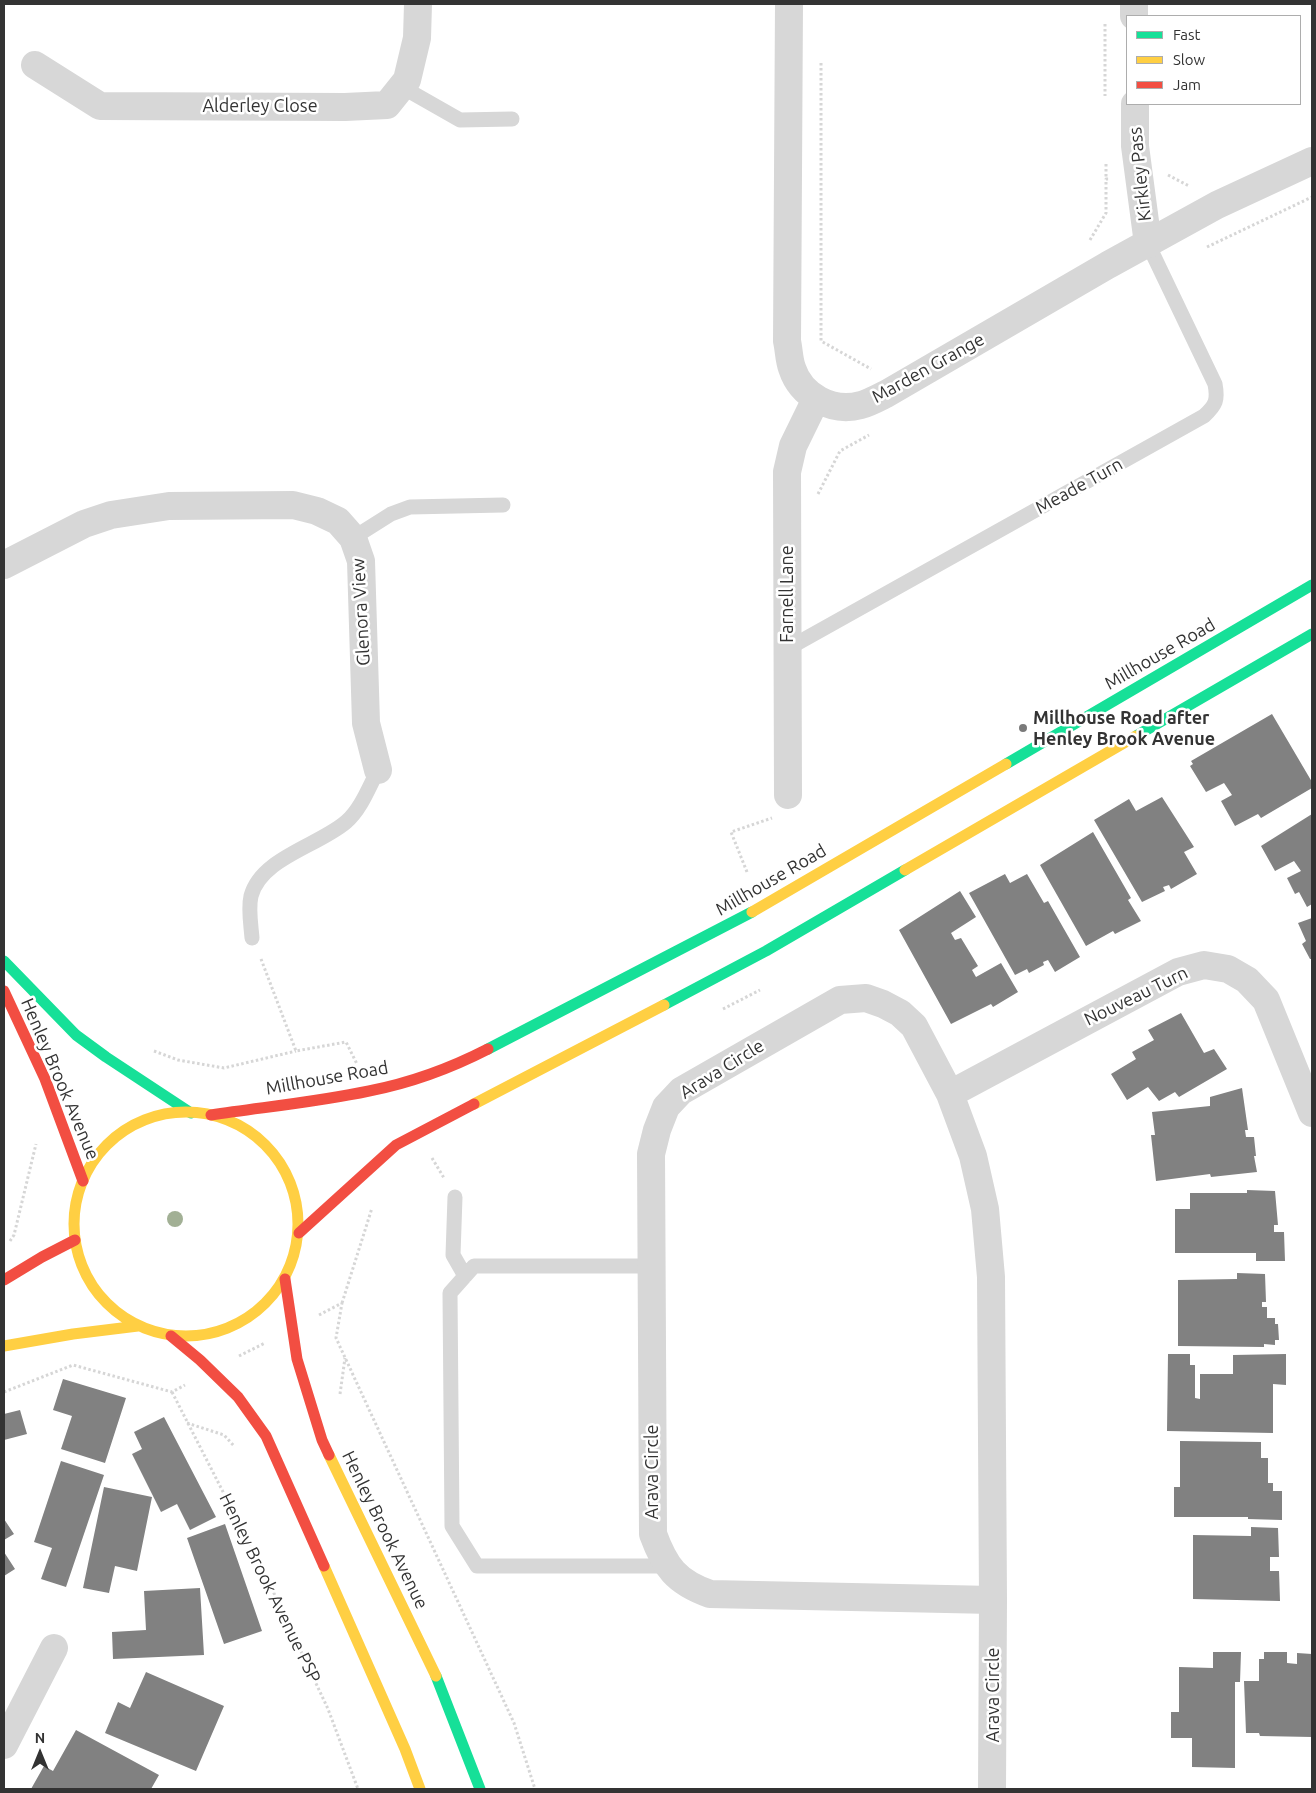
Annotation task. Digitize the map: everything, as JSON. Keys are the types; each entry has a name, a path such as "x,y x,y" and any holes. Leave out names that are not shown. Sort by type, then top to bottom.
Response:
{"main road":[{"name":"Millhouse Road","path":"211,1115 370,1092 420,1077 470,1058 732,924 1312,585"},
{"path":"299,1233 396,1145 766,950 1312,634"},
{"name":"Henley Brook Avenue","path":"4,961 76,1035 191,1113"},
{"name":"Henley Brook Avenue","path":"4,991 47,1084 82,1181"},
{"path":"191,1113 211,1115 241,1126 266,1145 286,1172 297,1201 299,1233 294,1257 285,1279 264,1305 237,1324 205,1335 171,1336 138,1326 108,1305 86,1276 75,1240 76,1200 82,1181 100,1152 126,1130 157,1116 191,1113"},
{"path":"4,1280 75,1240"},
{"name":"Henley Brook Avenue","path":"285,1279 297,1359 322,1440 439,1682 480,1789"},
{"path":"4,1346 74,1334 138,1326"},
{"path":"171,1336 212,1371 238,1397 266,1436 405,1749 420,1789"}],"street":[{"name":"Alderley Close","path":"35,65 100,106 345,106 387,104 407,80 417,38 418,4"},
{"path":"790,4 787,341 792,369 801,385 816,400"},
{"name":"Kirkley Pass","path":"1135,105 1135,146 1148,244"},
{"name":"Marden Grange","path":"816,400 839,407 860,406 886,394 1108,264 1217,205 1312,161"},
{"name":"Farnell Lane","path":"782,806 787,649 787,472 793,446 816,400"},
{"name":"Glenora View","path":"4,565 84,524 139,510 169,506 293,505 317,511 338,521 352,538 361,561 366,723 378,770"},
{"name":"Nouveau Turn","path":"950,1094 1178,972 1204,965 1228,969 1247,980 1266,1000 1312,1113"},
{"name":"Arava Circle","path":"992,1789 993,1600 991,1277 984,1209 973,1156 950,1094 914,1026 900,1013 866,998 840,1000 681,1091 666,1107 657,1130 651,1154 653,1534 662,1558 674,1574 692,1588 710,1594 993,1600"},
{"path":"4,1745 54,1648"}],"lane":[{"path":"402,87 460,120 512,119"},
{"name":"Meade Turn","path":"787,649 1204,416 1214,407 1217,395 1214,384 1148,244"},
{"path":"352,538 391,514 410,507 503,505"},
{"name":"Glenora View","path":"252,938 251,896 258,880 271,866 332,832 346,822 355,812 378,770"},
{"path":"455,1197 453,1255 465,1276"},
{"path":"652,1266 474,1266 450,1293 452,1526 477,1566 668,1566"}],"path":[{"path":"1105,23 1105,101"},
{"path":"820,53 821,341 873,370"},
{"path":"1087,246 1106,213 1106,160"},
{"path":"1106,179 1165,174 1196,190"},
{"path":"1202,249 1312,197"},
{"path":"814,500 840,451 875,432"},
{"path":"747,872 731,832 782,806"},
{"path":"252,938 296,1051 346,1042 370,1092"},
{"path":"9,1242 14,1235 22,1201"},
{"path":"4,1392 74,1365 172,1392 342,1303 336,1338 514,1723 535,1789"},
{"name":"Henley Brook Avenue PSP","path":"172,1392 264,1572 320,1692 358,1789"}],"building":[{"path":"1272,714 1312,782 1312,788 1261,818 1258,814 1235,826 1221,801 1232,795 1224,783 1206,792 1190,766 1193,764 1191,761"},
{"path":"1162,797 1194,847 1184,852 1197,874 1171,889 1169,885 1163,887 1165,891 1142,902 1094,820 1129,799 1136,811"},
{"path":"1312,814 1312,904 1307,907 1299,892 1295,894 1287,878 1301,871 1294,861 1275,871 1261,846"},
{"path":"1093,832 1131,898 1128,900 1141,921 1115,934 1113,931 1086,946 1040,865"},
{"path":"1005,874 1010,883 1027,874 1044,903 1048,901 1080,957 1055,972 1048,960 1043,962 1044,965 1029,973 1027,969 1015,975 969,893"},
{"path":"960,891 976,917 951,933 955,940 961,938 978,966 972,970 976,977 1001,963 1018,992 993,1007 991,1004 951,1024 899,930"},
{"path":"1312,918 1312,959 1310,959 1302,944 1306,941 1298,923"},
{"path":"1181,1013 1204,1053 1214,1049 1227,1069 1179,1097 1175,1092 1159,1101 1148,1087 1127,1100 1111,1074 1136,1059 1132,1052 1154,1040 1148,1030"},
{"path":"1242,1088 1248,1130 1245,1130 1246,1137 1254,1137 1256,1156 1254,1156 1257,1172 1211,1177 1210,1174 1156,1181 1151,1135 1155,1135 1152,1112 1210,1106 1210,1097"},
{"path":"1247,1190 1275,1191 1278,1225 1274,1225 1274,1232 1284,1232 1285,1261 1256,1261 1256,1253 1175,1253 1175,1209 1190,1209 1190,1193 1247,1193"},
{"path":"1237,1273 1265,1274 1266,1302 1262,1302 1262,1307 1267,1307 1267,1318 1275,1318 1275,1324 1278,1324 1279,1340 1275,1340 1275,1345 1264,1344 1264,1347 1178,1346 1178,1280 1237,1279"},
{"path":"1168,1354 1190,1354 1190,1365 1195,1365 1195,1398 1200,1399 1200,1374 1233,1374 1233,1355 1286,1354 1286,1385 1273,1384 1273,1433 1167,1431"},
{"path":"63,1379 126,1398 105,1463 61,1449 72,1416 53,1410"},
{"path":"20,1410 27,1434 4,1440 4,1414"},
{"path":"164,1417 216,1517 190,1530 177,1504 161,1512 132,1454 142,1449 134,1432"},
{"path":"1180,1441 1261,1442 1261,1458 1268,1458 1268,1483 1273,1483 1273,1491 1282,1491 1282,1520 1248,1519 1248,1517 1174,1517 1174,1487 1180,1487"},
{"path":"61,1461 104,1475 66,1587 41,1579 52,1548 34,1542"},
{"path":"104,1487 152,1497 137,1571 115,1566 109,1593 83,1588"},
{"path":"4,1519 14,1534 4,1540"},
{"path":"225,1524 262,1631 224,1644 187,1538"},
{"path":"1251,1527 1278,1528 1279,1557 1270,1557 1270,1571 1279,1571 1280,1601 1193,1599 1193,1535 1251,1536"},
{"path":"4,1552 15,1569 4,1576"},
{"path":"200,1588 204,1655 113,1659 112,1632 146,1630 144,1591"},
{"path":"1213,1652 1241,1652 1240,1682 1235,1682 1235,1768 1192,1767 1192,1738 1171,1738 1171,1712 1179,1712 1179,1667 1213,1668"},
{"path":"1264,1652 1287,1652 1287,1663 1297,1664 1297,1653 1312,1654 1312,1737 1260,1736 1259,1733 1246,1733 1244,1681 1259,1681 1259,1659 1264,1659"},
{"path":"146,1672 224,1706 196,1771 105,1733 118,1702 130,1708"},
{"path":"76,1730 159,1775 151,1789 31,1789 44,1766 53,1771"}],"traffic: fast":[{"path":"1006,764 1312,585"},
{"path":"1136,736 1312,634"},
{"path":"664,1005 766,951 905,870"},
{"path":"488,1049 752,912"},
{"path":"4,961 76,1035 191,1113"},
{"path":"436,1676 480,1789"}],"traffic: slow":[{"path":"905,870 1136,736"},
{"path":"752,912 1006,764"},
{"path":"474,1104 664,1005"},
{"path":"186,1112 208,1114 229,1121 248,1131 265,1145 279,1162 289,1181 296,1202 298,1224 296,1246 289,1267 279,1286 265,1303 248,1317 229,1327 208,1334 186,1336 164,1334 143,1327 124,1317 107,1303 93,1286 83,1267 76,1246 74,1224 76,1202 83,1181 93,1162 107,1145 124,1131 143,1121 164,1114 186,1112"},
{"path":"4,1346 73,1334 138,1326"},
{"path":"329,1455 436,1676"},
{"path":"324,1566 405,1749 420,1789"}],"traffic: jam":[{"path":"4,991 45,1079 83,1181"},
{"path":"211,1115 330,1098 384,1088 430,1074 488,1049"},
{"path":"299,1233 396,1145 474,1104"},
{"path":"4,1280 75,1240"},
{"path":"285,1279 297,1359 322,1440 329,1455"},
{"path":"171,1336 200,1360 238,1397 266,1436 324,1566"}],"place":[{"name":"Millhouse Road after Henley Brook Avenue","path":"1023,728"}]}
